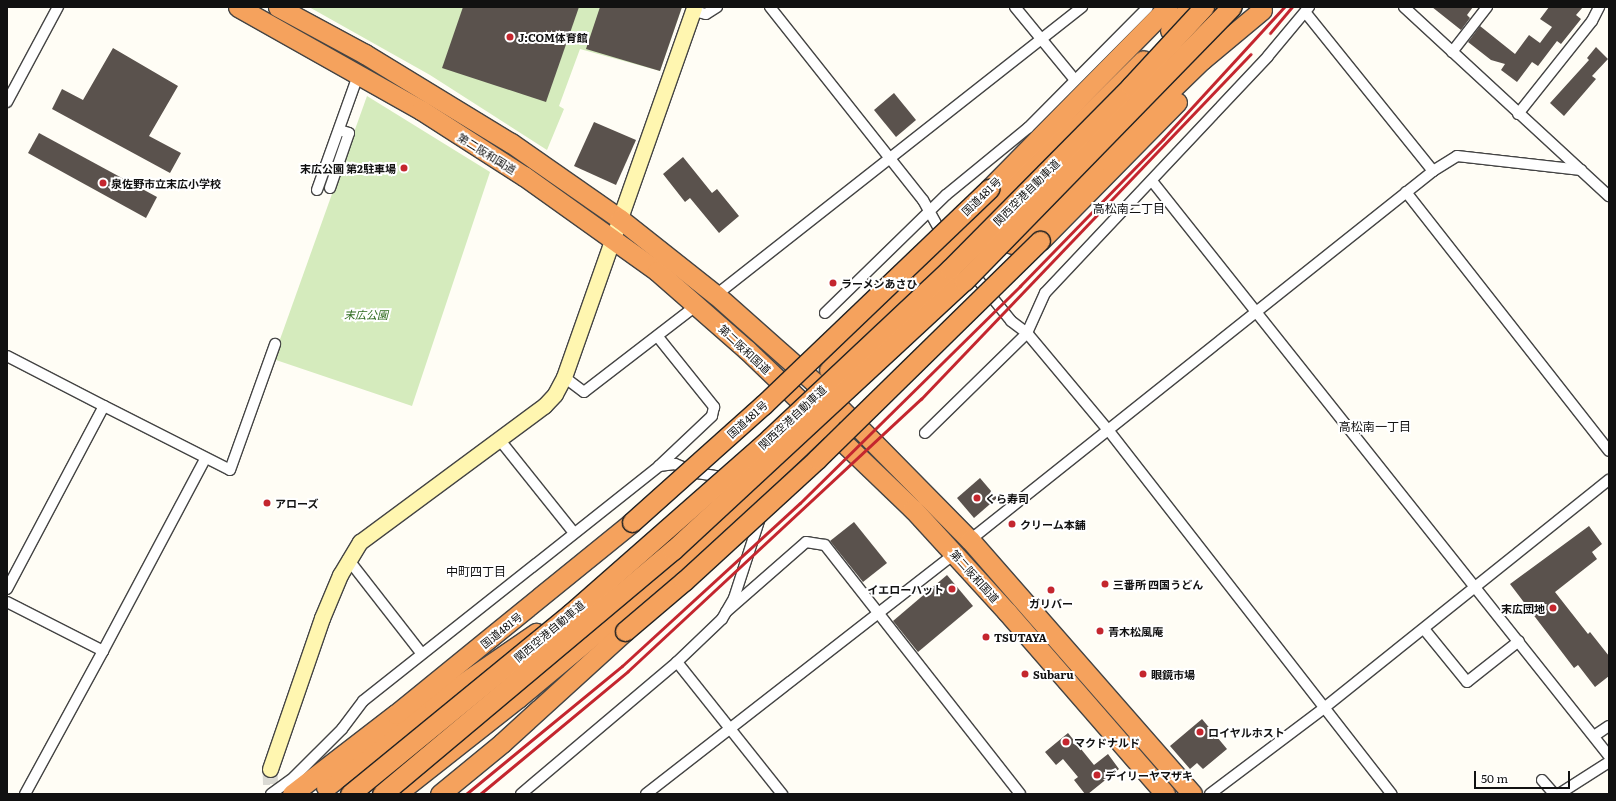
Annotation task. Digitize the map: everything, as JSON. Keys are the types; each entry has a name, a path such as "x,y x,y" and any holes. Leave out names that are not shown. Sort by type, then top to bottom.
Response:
{"highway":[{"name":"第二阪和国道","path":"238,7 359,73 524,176 657,271 697,305 913,509 1165,794"},
{"name":"第二阪和国道","path":"278,7 365,54 511,143 620,219 716,294 816,383 970,540 1192,794"},
{"name":"国道481号","path":"292,794 320,775 590,559 763,405 989,189 1168,7"},
{"path":"339,794 453,706 665,528 953,249 1128,75 1191,7"},
{"name":"関西空港自動車道","path":"350,794 571,613 770,438 950,270 1130,86 1204,7"},
{"name":"関西空港自動車道","path":"382,794 673,550 964,281 1231,7"},
{"path":"396,794 599,642 624,631 684,581 817,459 1040,241 1135,147 1264,8"},
{"path":"440,794 502,743 662,578 840,409 1202,60 1264,8"},
{"path":"434,703 590,559"},
{"path":"316,794 434,703 559,618"},
{"path":"415,794 496,731 599,642"}],"street":[{"path":"7,102 58,7"},
{"path":"270,769 322,618 348,559 360,542 544,406 555,394 564,377 694,9 706,14 717,7"},
{"path":"770,7 923,200 937,228 953,249 1011,321 1027,333 1109,431 1392,794"},
{"path":"1015,7 1075,80"},
{"path":"716,294 1082,7"},
{"path":"825,313 929,212 1028,128 1148,7"},
{"path":"1404,7 1518,114 1609,196"},
{"path":"1452,52 1487,7"},
{"path":"1518,114 1592,21 1599,7"},
{"path":"925,433 1027,333 1046,293 1268,56 1307,9 1433,170"},
{"path":"317,190 359,73"},
{"path":"330,188 349,133 339,130"},
{"path":"970,540 1256,314 1433,170 1457,156 1581,170"},
{"path":"1152,181 1256,314 1477,588 1609,756"},
{"path":"1406,192 1609,451"},
{"path":"564,377 584,392 658,337 697,305"},
{"path":"271,794 294,777 342,729 364,701 659,466 712,416 714,407 658,337"},
{"path":"7,356 205,459 230,470 275,344"},
{"path":"7,589 104,406"},
{"path":"499,439 574,533"},
{"path":"25,794 103,652 205,459"},
{"path":"659,466 675,464 697,473 717,476"},
{"path":"528,792 677,662 722,619 734,598 779,466"},
{"path":"1210,794 1324,708 1477,588 1609,480"},
{"path":"726,612 806,542 825,546 876,614 1020,794"},
{"path":"646,794 954,554"},
{"path":"348,559 422,654"},
{"path":"7,602 103,652"},
{"path":"1424,629 1467,682 1519,641"},
{"path":"677,662 782,794"},
{"path":"1594,736 1609,726"},
{"path":"1559,794 1609,762"},
{"path":"1542,780 1554,794"}],"green space":[{"path":"309,7 682,7 660,71 580,49 559,106 564,109 547,150 430,75"},
{"name":"末広公園","path":"367,96 490,172 412,406 273,359"}],"building":[{"name":"J:COM体育館","path":"463,7 579,7 546,102 442,68"},
{"name":"J:COM体育館","path":"600,7 682,7 660,71 586,49"},
{"path":"1432,7 1473,7 1467,15 1470,18 1461,30"},
{"path":"1549,7 1583,7 1576,15 1581,19 1561,44 1557,41 1538,66 1532,62 1517,82 1501,70 1505,64 1491,60 1468,42 1480,26 1515,54 1529,35 1540,43 1552,27 1540,19"},
{"path":"1596,47 1608,59 1592,76 1596,79 1564,116 1550,103 1589,60 1587,58"},
{"path":"113,48 178,86 149,136 181,153 170,173 52,109 62,89 83,100"},
{"path":"894,93 916,120 896,137 874,110"},
{"path":"594,122 636,140 616,185 574,166"},
{"path":"39,133 157,197 146,218 28,153"},
{"path":"683,157 712,193 717,189 739,216 719,233 690,198 685,202 663,174"},
{"name":"くら寿司","path":"980,478 997,498 974,518 957,498"},
{"path":"854,522 887,563 863,582 830,541"},
{"name":"末広団地","path":"1589,526 1602,544 1592,552 1597,559 1555,592 1588,634 1590,632 1609,656 1609,676 1595,687 1578,665 1574,668 1510,584"},
{"path":"947,575 973,606 918,652 893,621"},
{"name":"ロイヤルホスト","path":"1202,719 1227,749 1203,769 1197,763 1190,769 1170,746"},
{"path":"1068,733 1094,765 1108,754 1119,769 1088,794 1085,794 1074,780 1078,777 1063,759 1056,765 1045,752"}],"tunnel":[{"path":"270,769 271,794"}],"railway":[{"path":"466,794 622,666 800,503 1020,286 1163,139 1284,7"},
{"path":"1270,33 1292,7"},
{"path":"480,794 628,671 921,399 1251,54"}],"place":[{"name":"J:COM体育館","path":"510,37"},
{"name":"末広公園 第2駐車場","path":"404,168"},
{"name":"泉佐野市立末広小学校","path":"103,183"},
{"name":"ラーメンあさひ","path":"833,283"},
{"name":"くら寿司","path":"977,498"},
{"name":"アローズ","path":"267,503"},
{"name":"クリーム本舗","path":"1012,524"},
{"name":"三番所 四国うどん","path":"1105,584"},
{"name":"イエローハット","path":"952,589"},
{"name":"ガリバー","path":"1051,590"},
{"name":"末広団地","path":"1553,608"},
{"name":"青木松風庵","path":"1100,631"},
{"name":"TSUTAYA","path":"986,637"},
{"name":"Subaru","path":"1025,674"},
{"name":"眼鏡市場","path":"1143,674"},
{"name":"ロイヤルホスト","path":"1200,732"},
{"name":"マクドナルド","path":"1066,742"},
{"name":"デイリーヤマザキ","path":"1097,775"}],"district":[{"name":"高松南二丁目","path":"1129,209"},
{"name":"高松南一丁目","path":"1375,427"},
{"name":"中町四丁目","path":"476,572"}]}
